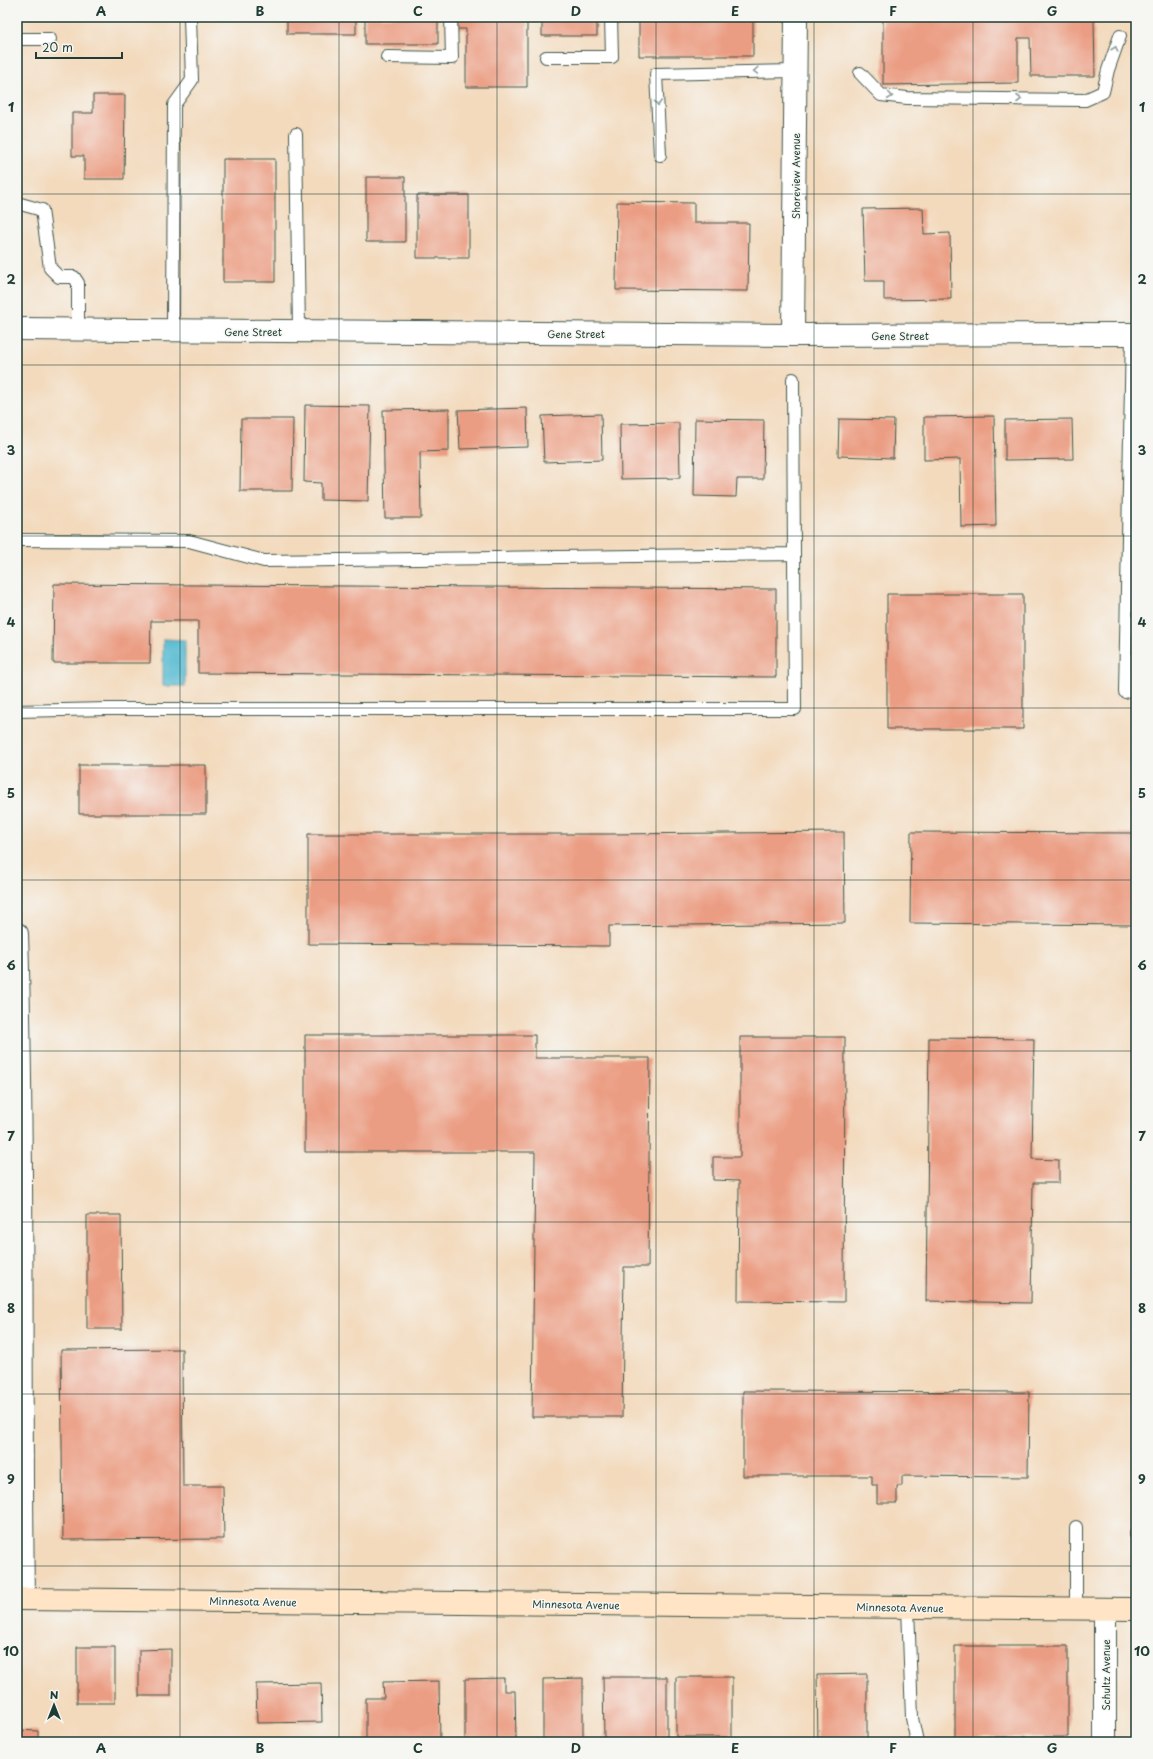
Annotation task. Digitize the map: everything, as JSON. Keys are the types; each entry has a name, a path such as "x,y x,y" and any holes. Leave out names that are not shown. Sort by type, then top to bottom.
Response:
{"street":[{"name":"Shoreview Avenue","path":"793,335 796,17"},
{"name":"Gene Street","path":"17,329 793,335 1134,334"},
{"path":"17,934 20,1050 20,1599"},
{"name":"Minnesota Avenue","path":"20,1599 1136,1609"},
{"name":"Schultz Avenue","path":"1105,1609 1105,1742"}],"lane":[{"path":"173,330 174,105 192,80 190,17"},
{"path":"386,57 452,58 451,17"},
{"path":"546,57 612,57 611,17"},
{"path":"860,73 881,94 907,98 1085,100 1103,92 1108,70 1120,36"},
{"path":"17,39 50,39"},
{"path":"660,155 656,74 796,71"},
{"path":"296,134 299,331"},
{"path":"17,203 42,210 50,268 59,277 74,277 78,283 78,330"},
{"path":"1125,692 1134,334"},
{"path":"17,711 108,709 795,709 793,378"},
{"path":"17,540 189,541 264,561 794,554"},
{"path":"1076,1527 1076,1609"},
{"path":"908,1607 912,1718 917,1742"}],"water":[{"path":"163,639 185,640 185,686 163,686"}],"building":[{"path":"287,17 356,17 356,34 287,34"},
{"path":"365,17 438,17 438,44 365,44"},
{"path":"455,17 527,17 527,87 466,87 466,29 455,29"},
{"path":"542,17 597,17 597,36 542,36"},
{"path":"639,17 753,17 753,56 639,56"},
{"path":"883,17 1094,17 1095,76 1031,76 1030,38 1018,38 1018,83 883,85"},
{"path":"93,95 125,95 124,179 84,179 84,156 72,156 72,113 93,113"},
{"path":"223,159 275,159 275,282 223,282"},
{"path":"366,177 405,177 405,242 366,242"},
{"path":"417,195 469,195 469,258 417,258"},
{"path":"617,202 694,203 694,223 749,223 748,291 616,290"},
{"path":"923,208 924,234 950,233 951,299 884,300 884,281 865,281 863,209"},
{"path":"305,405 370,406 368,501 321,500 321,483 304,482"},
{"path":"527,408 528,447 460,449 458,410"},
{"path":"449,409 449,451 420,452 421,518 385,518 383,410"},
{"path":"601,414 602,460 544,462 542,416"},
{"path":"994,416 996,526 961,527 960,459 924,460 924,417"},
{"path":"241,419 293,419 292,491 240,491"},
{"path":"695,419 764,420 763,479 737,479 736,497 694,496"},
{"path":"839,419 894,420 893,458 838,456"},
{"path":"1072,419 1073,459 1005,460 1005,420"},
{"path":"679,423 680,478 621,479 620,424"},
{"path":"54,584 776,589 776,677 198,673 198,621 151,621 150,663 53,663"},
{"path":"887,594 1023,594 1023,729 887,729"},
{"path":"79,765 206,765 206,814 79,814"},
{"path":"844,832 845,923 609,926 609,946 308,944 308,834"},
{"path":"911,832 1136,833 1136,925 910,923"},
{"path":"305,1035 535,1035 535,1058 650,1058 648,1267 624,1267 622,1417 532,1417 535,1152 305,1152"},
{"path":"740,1037 845,1037 844,1302 738,1301 739,1181 713,1180 713,1157 740,1157"},
{"path":"929,1038 1034,1039 1032,1159 1059,1160 1059,1183 1033,1183 1031,1303 926,1301"},
{"path":"87,1215 121,1215 122,1329 87,1329"},
{"path":"182,1349 183,1486 223,1486 224,1539 63,1540 61,1350"},
{"path":"743,1391 1029,1392 1028,1477 902,1476 902,1486 897,1486 897,1503 877,1503 877,1485 872,1485 872,1476 743,1476"},
{"path":"955,1646 1068,1646 1068,1737 955,1737"},
{"path":"77,1647 115,1647 115,1703 77,1703"},
{"path":"171,1649 171,1696 139,1696 139,1650"},
{"path":"867,1674 867,1742 818,1742 817,1675"},
{"path":"603,1677 667,1677 667,1741 604,1741"},
{"path":"676,1677 732,1677 732,1737 676,1737"},
{"path":"504,1678 504,1691 515,1691 516,1740 465,1741 465,1679"},
{"path":"583,1678 583,1742 543,1742 543,1679"},
{"path":"439,1681 440,1742 366,1742 366,1698 384,1698 383,1682"},
{"path":"321,1683 322,1722 257,1723 256,1684"},
{"path":"17,1730 38,1731 38,1742 17,1742"}]}
